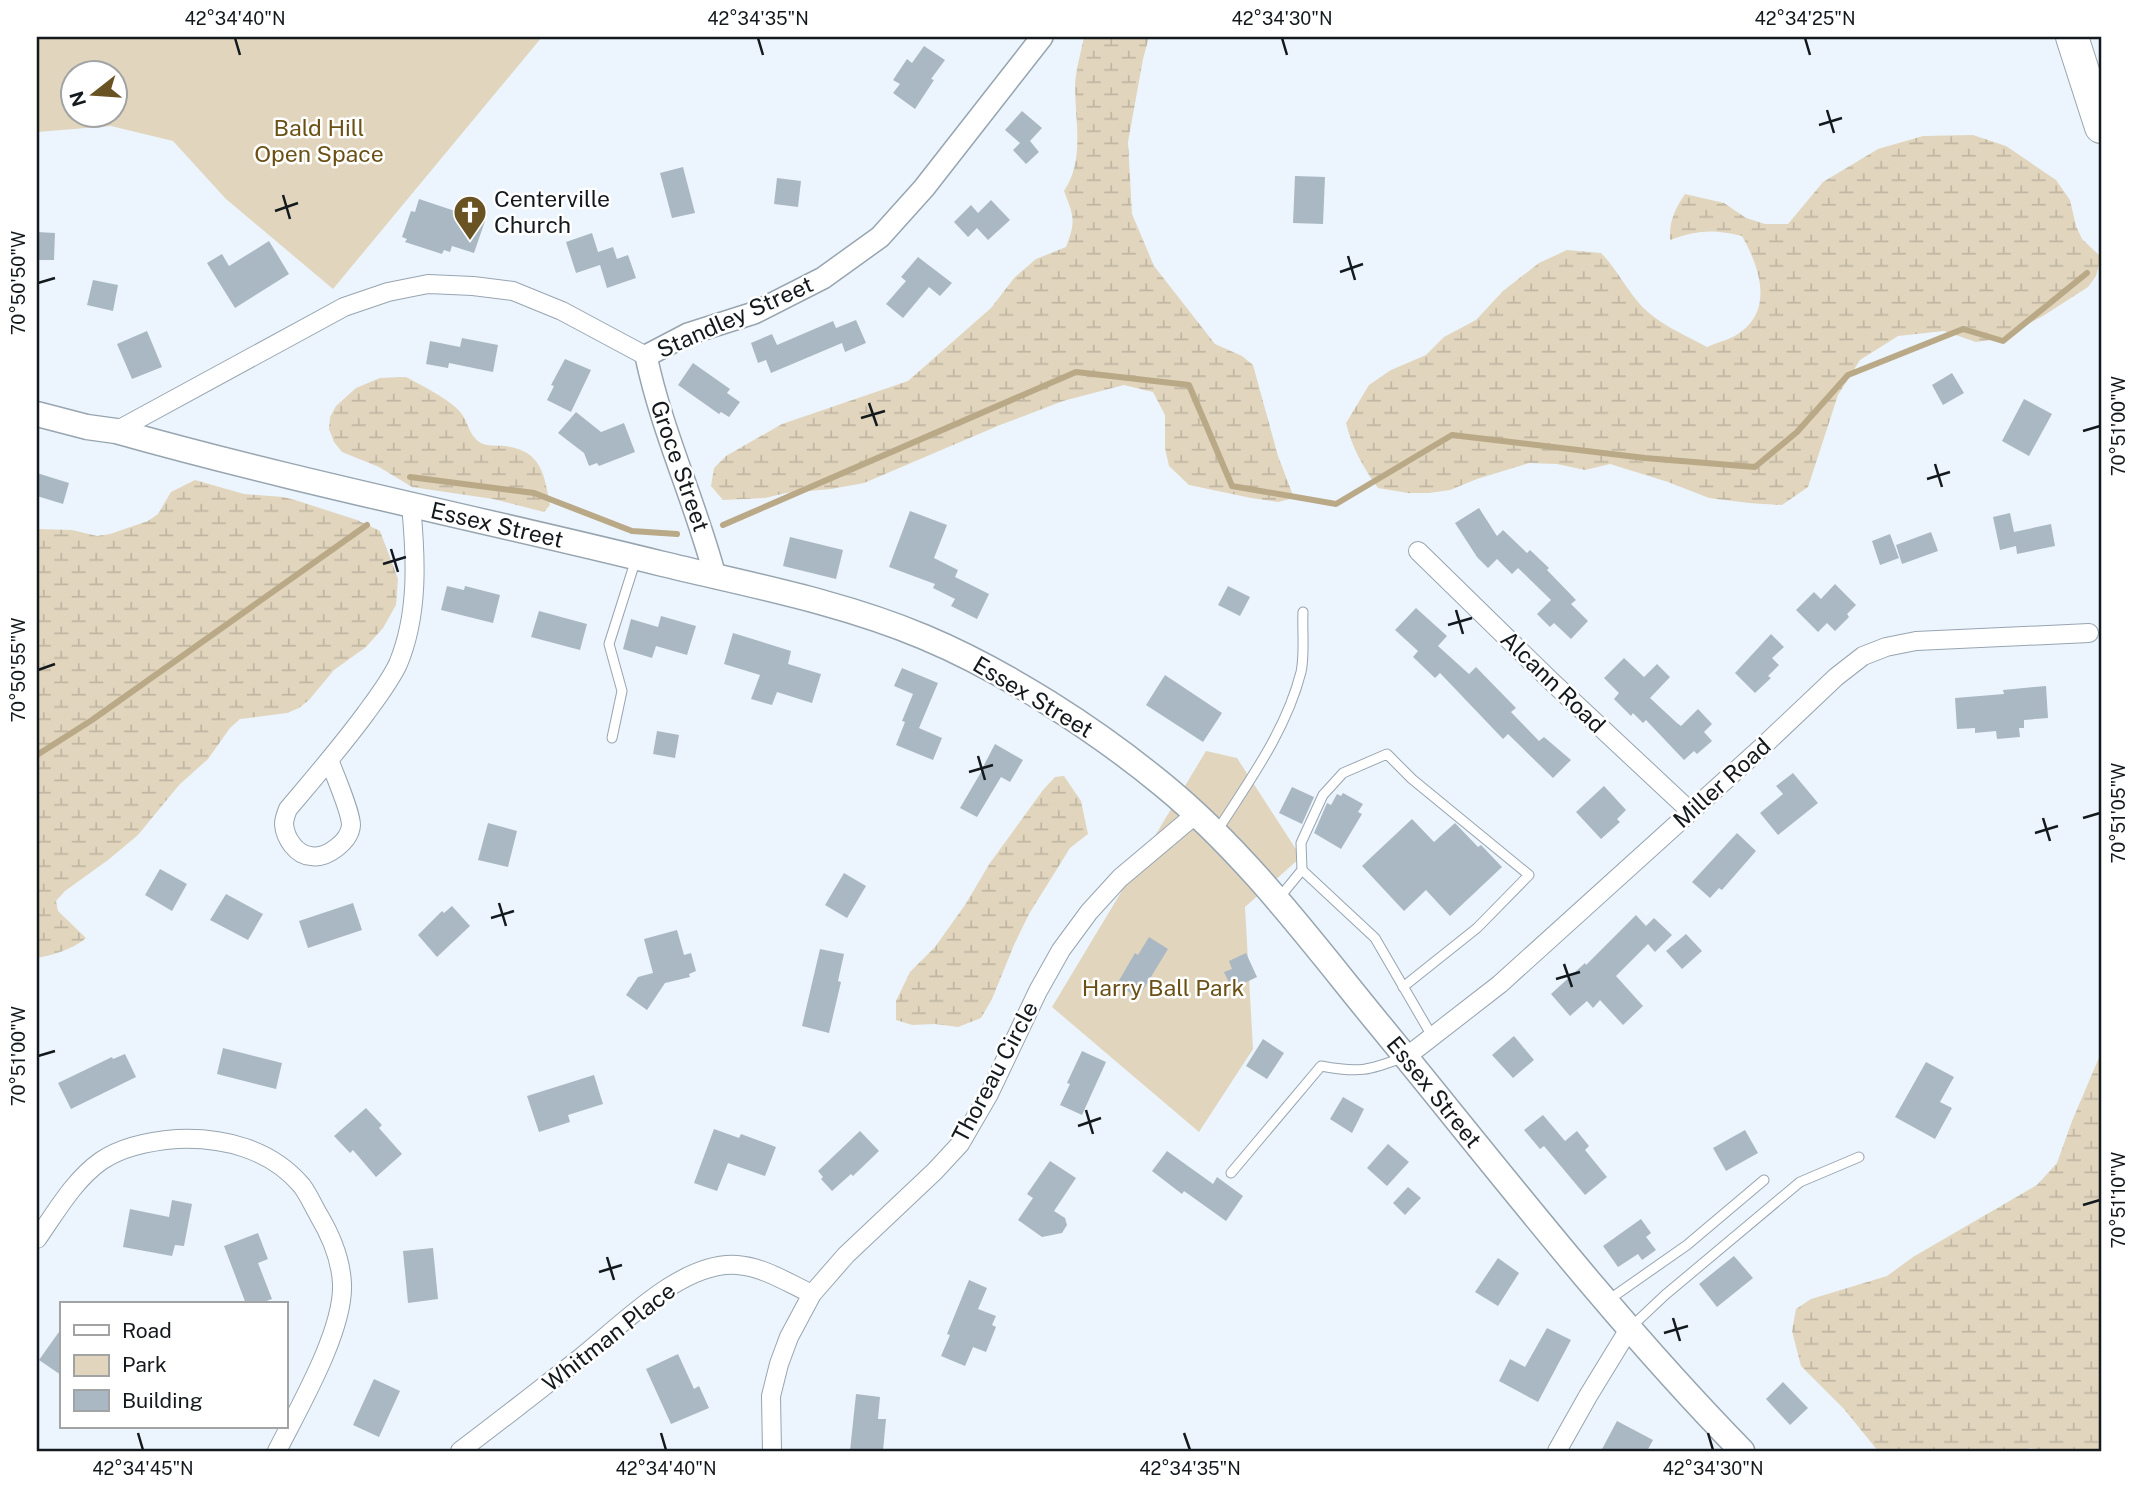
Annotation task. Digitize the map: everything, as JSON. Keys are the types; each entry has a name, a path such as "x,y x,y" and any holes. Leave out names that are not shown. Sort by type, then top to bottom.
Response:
{"highway":[{"path":"2072,37 2101,127"}],"main road":[{"name":"Essex Street","path":"37,414 838,607 924,637 982,664 1110,745 1164,786 1230,846 1606,1302 1742,1451"}],"street":[{"name":"Standley Street","path":"116,431 344,307 388,292 428,284 513,291 562,311 646,356 688,334 754,313 823,278 880,237 973,128 1040,37"},
{"name":"Groce Street","path":"646,356 662,421 704,534 715,576"},
{"path":"330,762 351,822 349,834 339,846 324,854 311,856 296,849 287,836 284,822 288,808 330,762 380,694 397,665 407,637 413,597 416,552 411,505"},
{"name":"Alcann Road","path":"1418,551 1690,811"},
{"name":"Miller Road","path":"1406,1057 1500,984 1836,677 1863,656 1886,647 1916,642 2089,633"},
{"name":"Thoreau Circle","path":"772,1451 771,1406 774,1385 789,1336 812,1294 846,1255 936,1171 960,1144 989,1094 1044,980 1061,950 1089,912 1120,878 1196,814"},
{"path":"37,1239 80,1179 102,1160 131,1147 156,1140 207,1139 241,1146 271,1160 301,1186 325,1226 337,1256 342,1284 338,1312 323,1358 277,1451"},
{"name":"Whitman Place","path":"460,1451 592,1349 636,1311 696,1272 737,1265 761,1270 812,1294"},
{"path":"1557,1451 1629,1329"}],"lane":[{"path":"612,738 622,691 609,644 636,557"},
{"path":"1216,833 1272,745 1288,710 1301,670 1303,612"},
{"path":"1277,900 1302,870 1301,843 1323,795 1343,773 1387,754 1412,779 1530,876 1478,928 1403,987"},
{"path":"1302,870 1375,938 1432,1036"},
{"path":"1231,1173 1321,1066 1347,1071 1371,1070 1406,1057"},
{"path":"1629,1329 1665,1295 1800,1182 1859,1157"},
{"path":"1606,1302 1687,1245 1764,1180"}],"green space":[{"name":"Bald Hill Open Space","path":"37,37 542,37 333,289 226,199 173,141 128,130 130,130 130,60 60,60 62,130 37,132"},
{"path":"1084,37 1149,37 1128,142 1132,214 1154,266 1215,344 1242,356 1253,365 1278,456 1294,498 1278,502 1189,485 1169,466 1165,448 1165,415 1153,392 1124,385 1063,401 864,483 765,498 723,500 711,486 714,468 726,456 782,424 908,381 991,308 1015,277 1036,259 1066,247 1072,219 1064,191 1071,179 1077,153 1075,85"},
{"path":"1973,135 2006,146 2056,180 2070,200 2082,239 2101,257 2096,276 2088,287 2043,316 1999,339 1976,342 1944,331 1898,336 1860,360 1838,395 1808,487 1782,505 1709,498 1610,464 1585,470 1557,464 1529,463 1450,490 1408,493 1378,488 1359,457 1346,423 1369,385 1391,370 1426,355 1444,337 1476,320 1503,291 1539,263 1567,250 1601,253 1649,313 1707,347 1734,336 1752,321 1758,310 1760,285 1753,259 1742,236 1706,232 1670,240 1673,216 1685,194 1724,203 1746,218 1765,224 1788,224 1823,182 1878,149 1923,136"},
{"path":"406,377 456,408 481,443 517,449 534,459 546,483 550,505 544,512 493,499 412,487 379,467 342,452 329,429 330,417 336,406 356,388 380,378"},
{"path":"195,480 244,494 295,500 357,520 380,531 398,579 396,605 383,628 366,647 334,670 299,708 287,713 240,719 230,728 208,759 179,785 138,835 65,891 56,901 58,911 86,938 63,951 37,958 37,529 72,530 97,536 110,534 148,521 158,514 171,492"},
{"name":"Harry Ball Park","path":"1206,751 1237,758 1301,857 1245,907 1253,1049 1199,1132 1052,1007"},
{"path":"1064,776 1081,801 1088,834 1070,848 1029,914 981,1018 958,1027 912,1025 896,1020 896,1001 910,972 935,947 990,863 1043,790 1055,777"},
{"path":"2101,1053 2101,1451 2030,1448 2022,1451 1878,1451 1844,1409 1801,1366 1792,1331 1796,1309 1811,1299 1887,1276 1913,1257 2037,1185 2057,1163"}],"building":[{"path":"924,46 945,60 915,109 893,93 900,84 893,80 907,59 912,63"},
{"path":"1022,111 1042,128 1030,141 1039,152 1026,164 1013,150 1020,143 1005,130"},
{"path":"683,167 695,213 672,218 660,173"},
{"path":"1295,176 1325,177 1323,224 1293,223"},
{"path":"777,178 801,181 798,207 774,204"},
{"path":"419,199 485,221 474,253 452,246 450,252 444,250 442,254 405,242 407,239 402,237 411,211 415,212"},
{"path":"991,200 1010,220 988,240 977,228 968,237 954,222 971,205 978,213"},
{"path":"37,232 55,233 54,260 37,260"},
{"path":"592,233 598,252 613,247 617,259 628,255 636,278 607,288 600,265 576,273 566,242"},
{"path":"269,241 289,274 235,308 207,263 222,254 229,266"},
{"path":"918,257 952,283 940,296 929,287 903,318 886,304 906,281 901,277"},
{"path":"93,280 118,285 113,311 87,305"},
{"path":"856,320 866,343 845,352 842,343 771,373 766,360 758,363 751,343 772,334 777,345 833,321 836,328"},
{"path":"147,331 162,367 132,379 117,344"},
{"path":"462,338 498,345 493,372 449,363 448,368 426,364 430,341 460,347"},
{"path":"565,359 591,370 571,412 547,400 554,386 551,385"},
{"path":"693,363 730,389 727,393 740,402 729,417 721,412 719,414 678,385"},
{"path":"1952,373 1964,393 1943,405 1932,385"},
{"path":"2024,399 2052,414 2029,456 2002,441"},
{"path":"576,412 601,432 624,423 635,452 599,466 597,463 589,466 584,453 558,433"},
{"path":"37,473 69,483 63,504 37,496"},
{"path":"1479,508 1497,536 1503,530 1527,553 1530,550 1576,600 1571,604 1588,621 1571,639 1554,623 1550,627 1537,614 1551,600 1518,568 1512,574 1497,559 1488,568 1477,557 1455,523"},
{"path":"910,511 947,525 934,558 958,570 955,577 989,594 977,619 951,606 955,599 933,588 935,584 889,567"},
{"path":"2010,513 2014,532 2051,524 2055,546 2017,554 2016,546 2000,550 1993,517"},
{"path":"1931,532 1938,551 1902,564 1896,545"},
{"path":"1890,534 1899,558 1880,565 1872,541"},
{"path":"790,537 843,550 836,579 783,566"},
{"path":"1835,584 1856,605 1835,631 1827,623 1818,632 1796,610 1814,592 1821,599"},
{"path":"447,586 464,590 465,586 500,595 493,623 441,610"},
{"path":"1228,586 1250,597 1240,616 1218,605"},
{"path":"1416,608 1447,636 1438,646 1469,674 1476,667 1516,708 1511,712 1539,741 1544,737 1571,760 1553,778 1508,734 1503,739 1440,673 1435,678 1413,657 1418,651 1395,630"},
{"path":"539,611 587,624 580,650 531,637"},
{"path":"661,616 696,626 687,655 656,646 652,658 623,649 631,619 658,627"},
{"path":"733,633 791,651 788,664 821,674 812,703 777,692 772,705 751,699 760,675 724,664"},
{"path":"1771,634 1784,647 1772,658 1779,665 1768,676 1771,678 1755,693 1735,673"},
{"path":"1624,658 1644,677 1657,664 1670,677 1650,698 1681,726 1698,709 1712,724 1704,732 1712,741 1697,754 1694,751 1684,760 1646,720 1643,723 1633,713 1631,716 1614,699 1619,693 1604,678"},
{"path":"902,668 938,683 919,728 942,738 933,760 896,745 913,694 894,686"},
{"path":"1165,675 1222,713 1203,742 1146,705"},
{"path":"2046,686 2048,718 2024,720 2024,728 2019,728 2020,737 1997,739 1996,731 1975,733 1975,728 1957,729 1955,698 2004,694 2003,690"},
{"path":"657,731 679,735 675,758 653,754"},
{"path":"995,744 1023,760 1010,782 1001,777 977,817 960,808"},
{"path":"1793,773 1818,803 1778,835 1760,813 1783,794 1776,786"},
{"path":"1604,786 1626,810 1617,819 1620,822 1601,839 1576,812"},
{"path":"1292,787 1314,797 1302,824 1279,813"},
{"path":"1343,793 1363,804 1358,812 1362,814 1341,849 1314,833 1327,803 1331,805 1337,794 1341,796"},
{"path":"1412,819 1434,842 1455,823 1502,867 1450,916 1426,890 1404,911 1362,866"},
{"path":"488,823 517,831 508,867 478,860"},
{"path":"1737,833 1756,851 1722,890 1719,888 1710,898 1692,882"},
{"path":"160,869 187,884 172,911 145,895"},
{"path":"844,873 866,886 847,918 825,905"},
{"path":"226,894 263,914 248,940 210,920"},
{"path":"353,903 362,930 308,948 299,921"},
{"path":"452,906 470,926 437,957 418,935 442,911 444,913"},
{"path":"1636,915 1646,926 1654,918 1672,935 1655,952 1648,944 1616,976 1643,1006 1623,1025 1600,1000 1593,1008 1587,1001 1570,1016 1551,994 1585,963 1586,965"},
{"path":"677,930 684,955 691,953 696,971 689,974 690,977 665,983 647,1010 626,995 638,977 653,973 644,939"},
{"path":"1686,934 1702,951 1682,969 1666,951"},
{"path":"1149,937 1168,949 1138,998 1117,984 1135,953 1138,955"},
{"path":"820,949 844,954 838,981 841,982 829,1033 802,1026"},
{"path":"1246,953 1257,977 1232,989 1224,972 1232,969 1229,961"},
{"path":"1514,1036 1534,1060 1513,1078 1492,1055"},
{"path":"1263,1039 1284,1053 1267,1079 1246,1066"},
{"path":"223,1048 282,1063 276,1089 217,1074"},
{"path":"1082,1051 1106,1062 1082,1115 1060,1105"},
{"path":"125,1054 136,1077 71,1109 58,1083 112,1057 113,1059"},
{"path":"1926,1062 1954,1077 1940,1102 1952,1108 1935,1139 1895,1117"},
{"path":"594,1075 603,1104 568,1115 570,1122 539,1132 527,1096"},
{"path":"1343,1097 1364,1109 1352,1133 1330,1119"},
{"path":"366,1108 382,1125 379,1128 402,1154 376,1177 353,1150 350,1153 334,1136"},
{"path":"1543,1115 1565,1141 1577,1131 1589,1146 1585,1150 1607,1177 1585,1195 1544,1146 1540,1149 1524,1130"},
{"path":"714,1129 739,1138 741,1134 776,1147 765,1176 728,1163 717,1191 694,1183"},
{"path":"1745,1130 1758,1153 1726,1171 1713,1148"},
{"path":"860,1131 879,1151 853,1176 851,1174 832,1191 821,1179 823,1177 818,1171"},
{"path":"1388,1144 1409,1162 1387,1186 1367,1168"},
{"path":"1167,1151 1213,1184 1217,1177 1243,1196 1226,1221 1184,1191 1182,1194 1152,1171"},
{"path":"1050,1161 1076,1178 1054,1211 1065,1218 1067,1225 1062,1233 1042,1237 1018,1220 1033,1198 1027,1194"},
{"path":"1408,1187 1421,1198 1405,1215 1393,1203"},
{"path":"172,1200 192,1204 184,1246 175,1245 172,1256 123,1247 130,1209 169,1217"},
{"path":"1641,1219 1651,1233 1646,1237 1656,1250 1642,1260 1638,1254 1618,1267 1603,1246"},
{"path":"258,1233 268,1259 258,1263 272,1299 245,1302 224,1246"},
{"path":"433,1248 438,1299 408,1303 403,1251"},
{"path":"1734,1256 1753,1278 1717,1307 1699,1284"},
{"path":"1498,1258 1519,1273 1498,1306 1475,1292"},
{"path":"969,1280 987,1288 978,1309 996,1316 992,1325 996,1327 986,1352 973,1347 965,1366 941,1356"},
{"path":"1547,1328 1571,1340 1538,1402 1499,1381 1510,1359 1525,1367"},
{"path":"60,1330 60,1374 39,1360"},
{"path":"678,1354 694,1389 699,1386 709,1408 671,1424 646,1369"},
{"path":"374,1379 400,1391 379,1437 353,1425"},
{"path":"1783,1382 1808,1408 1790,1425 1766,1399"},
{"path":"856,1394 880,1397 878,1419 886,1419 883,1451 850,1451"},
{"path":"1617,1421 1653,1440 1647,1451 1601,1451"}],"waterway":[{"path":"723,525 1076,372 1189,385 1232,486 1336,504 1452,435 1645,458 1755,467 1797,432 1848,375 1963,329 2003,341 2087,273"},
{"path":"410,477 534,493 632,531 677,534"},
{"path":"37,755 92,720 367,525"}],"place":[{"name":"Centerville Church","path":"470,242"}]}
